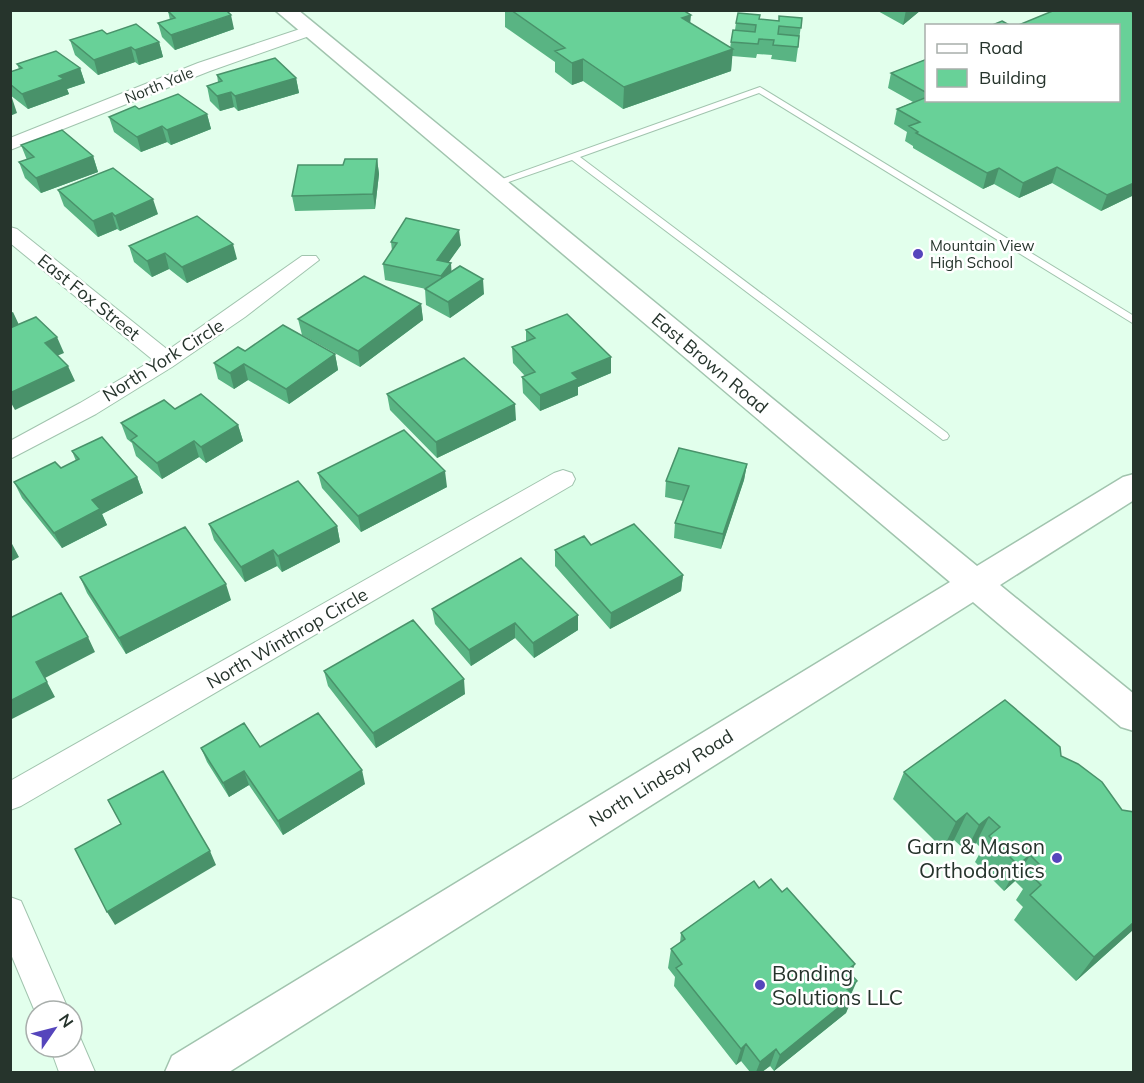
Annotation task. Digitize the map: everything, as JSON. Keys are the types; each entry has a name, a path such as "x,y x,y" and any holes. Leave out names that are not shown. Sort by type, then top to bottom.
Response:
{"main road":[{"name":"East Brown Road","path":"285,10 1134,716"},
{"name":"North Lindsay Road","path":"188,1072 1134,484"}],"street":[{"name":"North Yale","path":"10,145 214,63 309,31"},
{"name":"East Fox Street","path":"10,233 167,360"},
{"name":"North York Circle","path":"10,451 167,360 240,313 309,260"},
{"name":"North Winthrop Circle","path":"10,797 563,479"},
{"path":"10,912 47,999"}],"lane":[{"path":"493,184 760,90 1134,321"},
{"path":"573,156 943,436"}],"building":[{"path":"226,10 231,15 171,35 158,23 175,18 168,11"},
{"path":"511,10 683,10 691,15 682,18 733,49 624,87 583,59 572,63 555,51 565,48"},
{"name":"Mountain View High School","path":"1055,10 1129,10 1134,13 1134,183 1107,195 1057,167 1023,183 999,168 987,173 916,133 918,132 909,126 920,122 897,109 925,98 925,102 1120,102 1120,24 1021,24"},
{"path":"738,13 760,15 759,19 779,21 779,16 802,18 801,28 779,26 778,34 799,36 798,47 773,45 774,40 759,39 758,44 731,42 733,30 755,32 756,25 736,23"},
{"path":"136,24 159,42 135,50 131,47 94,60 70,40 102,30 107,34"},
{"path":"56,51 80,68 59,76 64,79 22,94 10,84 10,72 22,68 17,64"},
{"path":"275,58 296,78 235,96 231,92 217,96 207,86 222,81 217,75"},
{"path":"925,60 925,92 891,73"},
{"path":"178,94 207,114 167,130 162,126 137,137 109,117 135,106 139,109"},
{"path":"62,130 93,156 36,178 19,162 34,157 21,145"},
{"path":"345,159 377,159 373,194 292,196 298,165 343,165"},
{"path":"113,168 153,199 115,216 112,213 93,221 58,190"},
{"path":"197,216 233,244 182,267 165,253 147,261 129,246"},
{"path":"406,218 459,230 437,260 451,263 441,276 383,264 397,243 391,242"},
{"path":"460,266 483,279 448,302 425,289"},
{"path":"364,276 421,304 358,351 298,319"},
{"path":"567,314 611,357 572,373 578,379 540,395 522,377 535,372 512,347 535,338 526,330"},
{"path":"36,317 57,337 45,343 68,366 10,393 10,328"},
{"path":"283,325 335,354 286,389 244,364 230,373 214,363 238,347 245,351"},
{"path":"464,358 515,404 436,442 387,394"},
{"path":"201,394 238,425 201,447 194,441 157,463 131,440 137,436 121,423 164,400 175,409"},
{"path":"404,430 445,471 358,516 318,473"},
{"path":"102,437 137,477 92,500 100,509 54,533 14,482 55,462 61,468 79,459 72,451"},
{"path":"679,448 747,464 723,534 675,523 689,486 666,481"},
{"path":"298,481 337,526 278,556 273,550 241,567 209,524"},
{"path":"634,524 683,575 611,613 555,550 584,536 591,545"},
{"path":"185,527 226,584 119,638 80,577"},
{"path":"521,558 578,615 533,643 515,623 469,650 432,609"},
{"path":"61,593 88,637 36,662 47,682 10,701 10,618"},
{"path":"413,620 464,679 373,733 324,671"},
{"name":"Garn & Mason Orthodontics","path":"1005,700 1060,747 1061,756 1078,764 1102,782 1122,810 1134,812 1134,922 1094,957 1030,895 1041,885 1031,875 1041,866 1030,855 1018,865 989,836 1000,827 989,817 979,825 967,813 956,822 904,772"},
{"path":"318,713 362,770 278,821 244,771 223,783 201,748 244,723 260,747"},
{"path":"163,771 210,851 107,912 75,849 121,824 108,800"},
{"name":"Bonding Solutions LLC","path":"771,879 782,892 787,888 855,964 847,970 857,981 847,989 854,995 780,1055 776,1049 760,1062 746,1044 741,1049 676,968 682,964 671,949 685,939 681,933 754,881 759,888"}],"place":[{"name":"Mountain View High School","path":"918,254"},
{"name":"Garn & Mason Orthodontics","path":"1057,858"},
{"name":"Bonding Solutions LLC","path":"760,985"}]}
